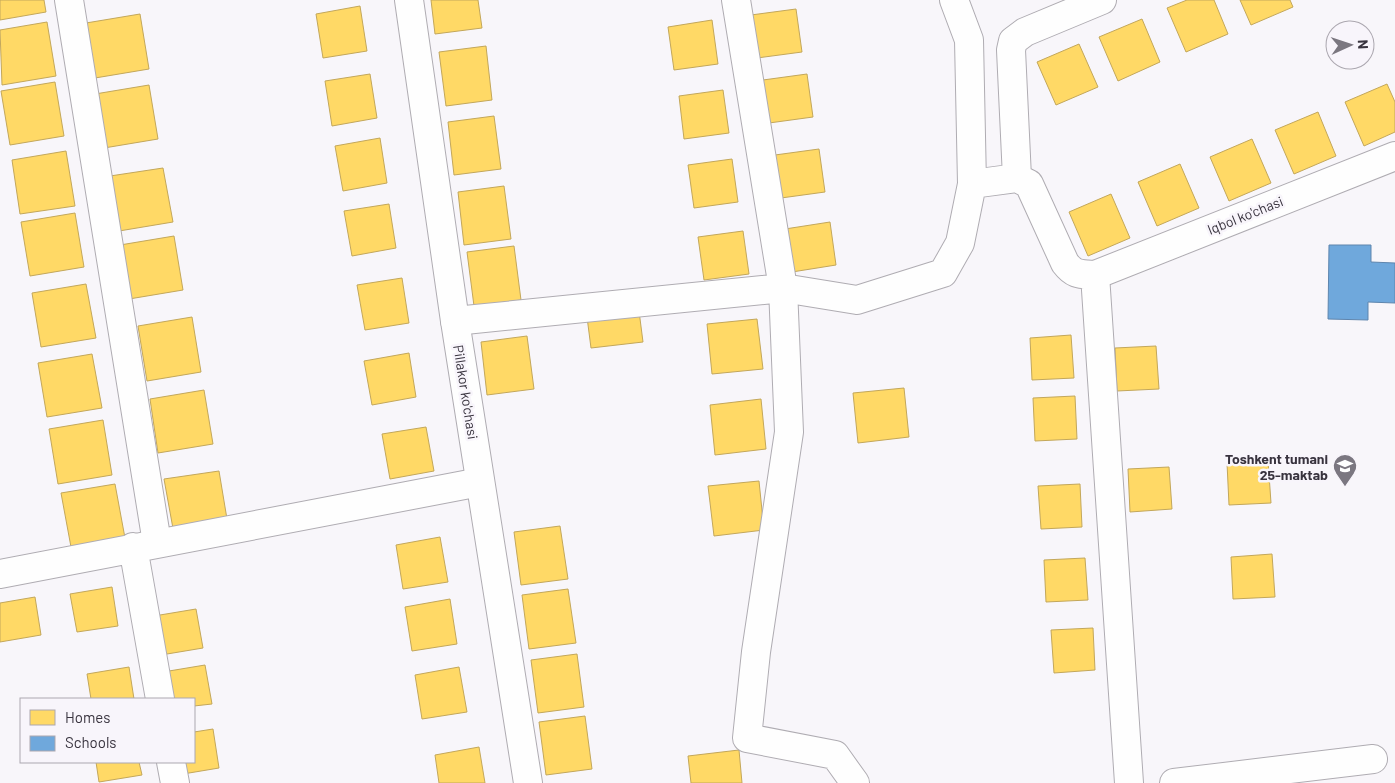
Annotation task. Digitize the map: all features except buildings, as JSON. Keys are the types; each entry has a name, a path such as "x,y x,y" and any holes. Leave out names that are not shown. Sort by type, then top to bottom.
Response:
{"street":[{"path":"69,0 145,545 160,698"},
{"name":"Pillakor ko'chasi","path":"410,0 455,321 528,783"},
{"path":"736,0 783,288 789,432 756,652 747,738 835,755 855,783"},
{"path":"455,321 783,288 857,300 943,273 960,244 972,184 969,40 954,0"},
{"path":"1016,178 1011,50 1013,40 1026,32 1102,0"},
{"name":"Iqbol ko'chasi","path":"1095,275 1395,156"},
{"path":"972,184 1016,178 1030,184 1065,263 1072,272 1095,275 1129,783"},
{"path":"0,574 480,482"},
{"path":"1174,783 1374,759"},
{"path":"171,763 175,783"}],"place":[{"name":"Toshkent tumani 25-maktab","path":"1345,487"}]}
